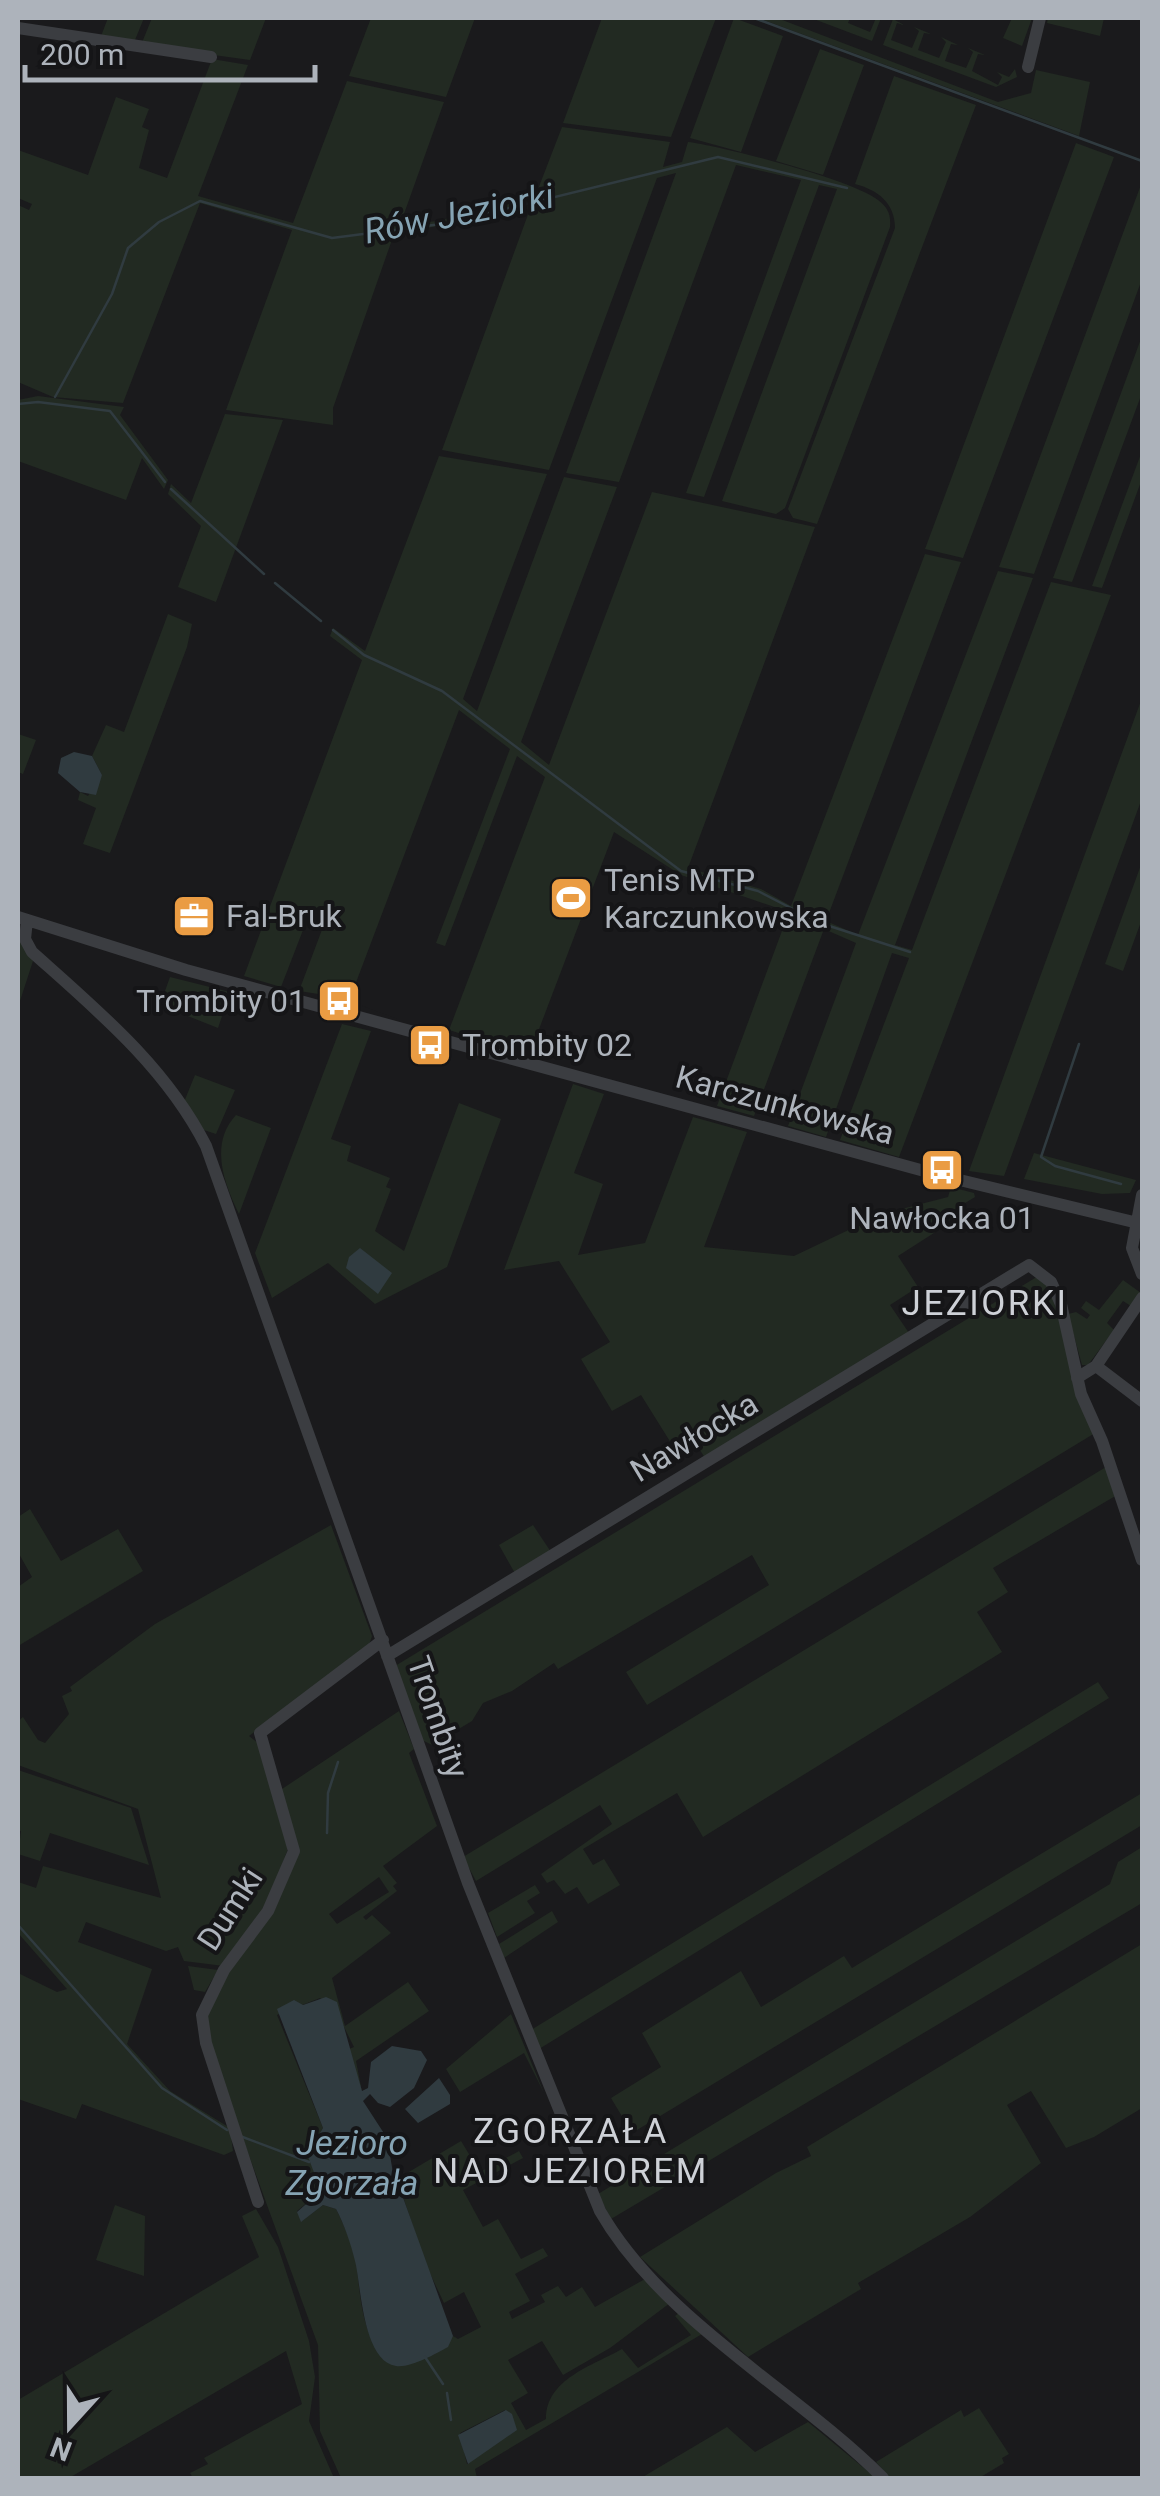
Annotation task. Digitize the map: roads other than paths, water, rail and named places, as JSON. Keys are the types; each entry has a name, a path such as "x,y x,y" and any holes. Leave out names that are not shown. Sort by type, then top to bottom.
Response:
{"street":[{"path":"1028,67 1040,18"},
{"path":"18,28 211,58"},
{"name":"Karczunkowska","path":"22,918 186,970 939,1176 1140,1222"},
{"name":"Trombity","path":"22,918 24,939 32,952 118,1028 181,1100 206,1146 474,1898 570,2145 604,2219 630,2253 710,2332 883,2478"},
{"path":"1142,1195 1140,1222 1132,1248 1142,1274"},
{"name":"Nawłocka","path":"388,1656 1030,1265 1039,1268 1056,1291 1078,1378"},
{"path":"1142,1298 1096,1366 1078,1378 1142,1560"},
{"path":"1096,1366 1142,1401"},
{"name":"Dumki","path":"258,2202 206,2043 202,2015 224,1970 268,1911 294,1851 260,1733 382,1640"}],"water":[{"path":"74,752 92,756 102,775 96,795 80,792 58,773 61,758"},
{"path":"360,1248 392,1273 378,1294 346,1268 349,1257"},
{"name":"Jezioro Zgorzała","path":"326,1997 337,2002 362,2091 368,2088 371,2062 392,2046 421,2051 427,2060 414,2088 390,2107 378,2103 370,2094 363,2101 387,2138 392,2167 453,2336 448,2347 409,2365 396,2366 376,2351 365,2320 353,2254 336,2209 323,2205 301,2222 297,2212 321,2191 307,2154 323,2128 277,2009 294,2000 303,2005"},
{"path":"439,2078 450,2095 450,2104 418,2123 405,2109"},
{"path":"506,2410 512,2414 517,2430 468,2464 458,2435"}],"waterway":[{"name":"Rów Jeziorki","path":"754,18 1142,161"},
{"name":"Rów Jeziorki","path":"55,397 112,294 128,248 159,222 200,201 332,238 449,223 718,157 847,188"},
{"path":"18,404 38,402 110,411 165,482"},
{"path":"171,489 264,574"},
{"path":"275,583 321,621"},
{"path":"333,630 364,655 442,691 681,871 758,891 820,923 910,952"},
{"path":"1079,1044 1041,1157 1055,1166 1121,1184"},
{"path":"327,1833 328,1793 338,1762"},
{"name":"Rów Jeziorki","path":"18,1925 162,2088 227,2130"},
{"name":"Rów Jeziorki","path":"240,2136 309,2162"},
{"name":"Rów Jeziorki","path":"425,2357 443,2384"},
{"name":"Rów Jeziorki","path":"447,2393 451,2420"}],"place":[{"name":"Tenis MTP Karczunkowska","path":"571,898"},
{"name":"Fal-Bruk","path":"194,916"},
{"name":"Trombity 01","path":"339,1001"},
{"name":"Trombity 02","path":"430,1045"},
{"name":"Nawłocka 01","path":"942,1170"}],"district":[{"name":"JEZIORKI","path":"985,1303"},
{"name":"ZGORZAŁA NAD JEZIOREM","path":"571,2151"}]}
